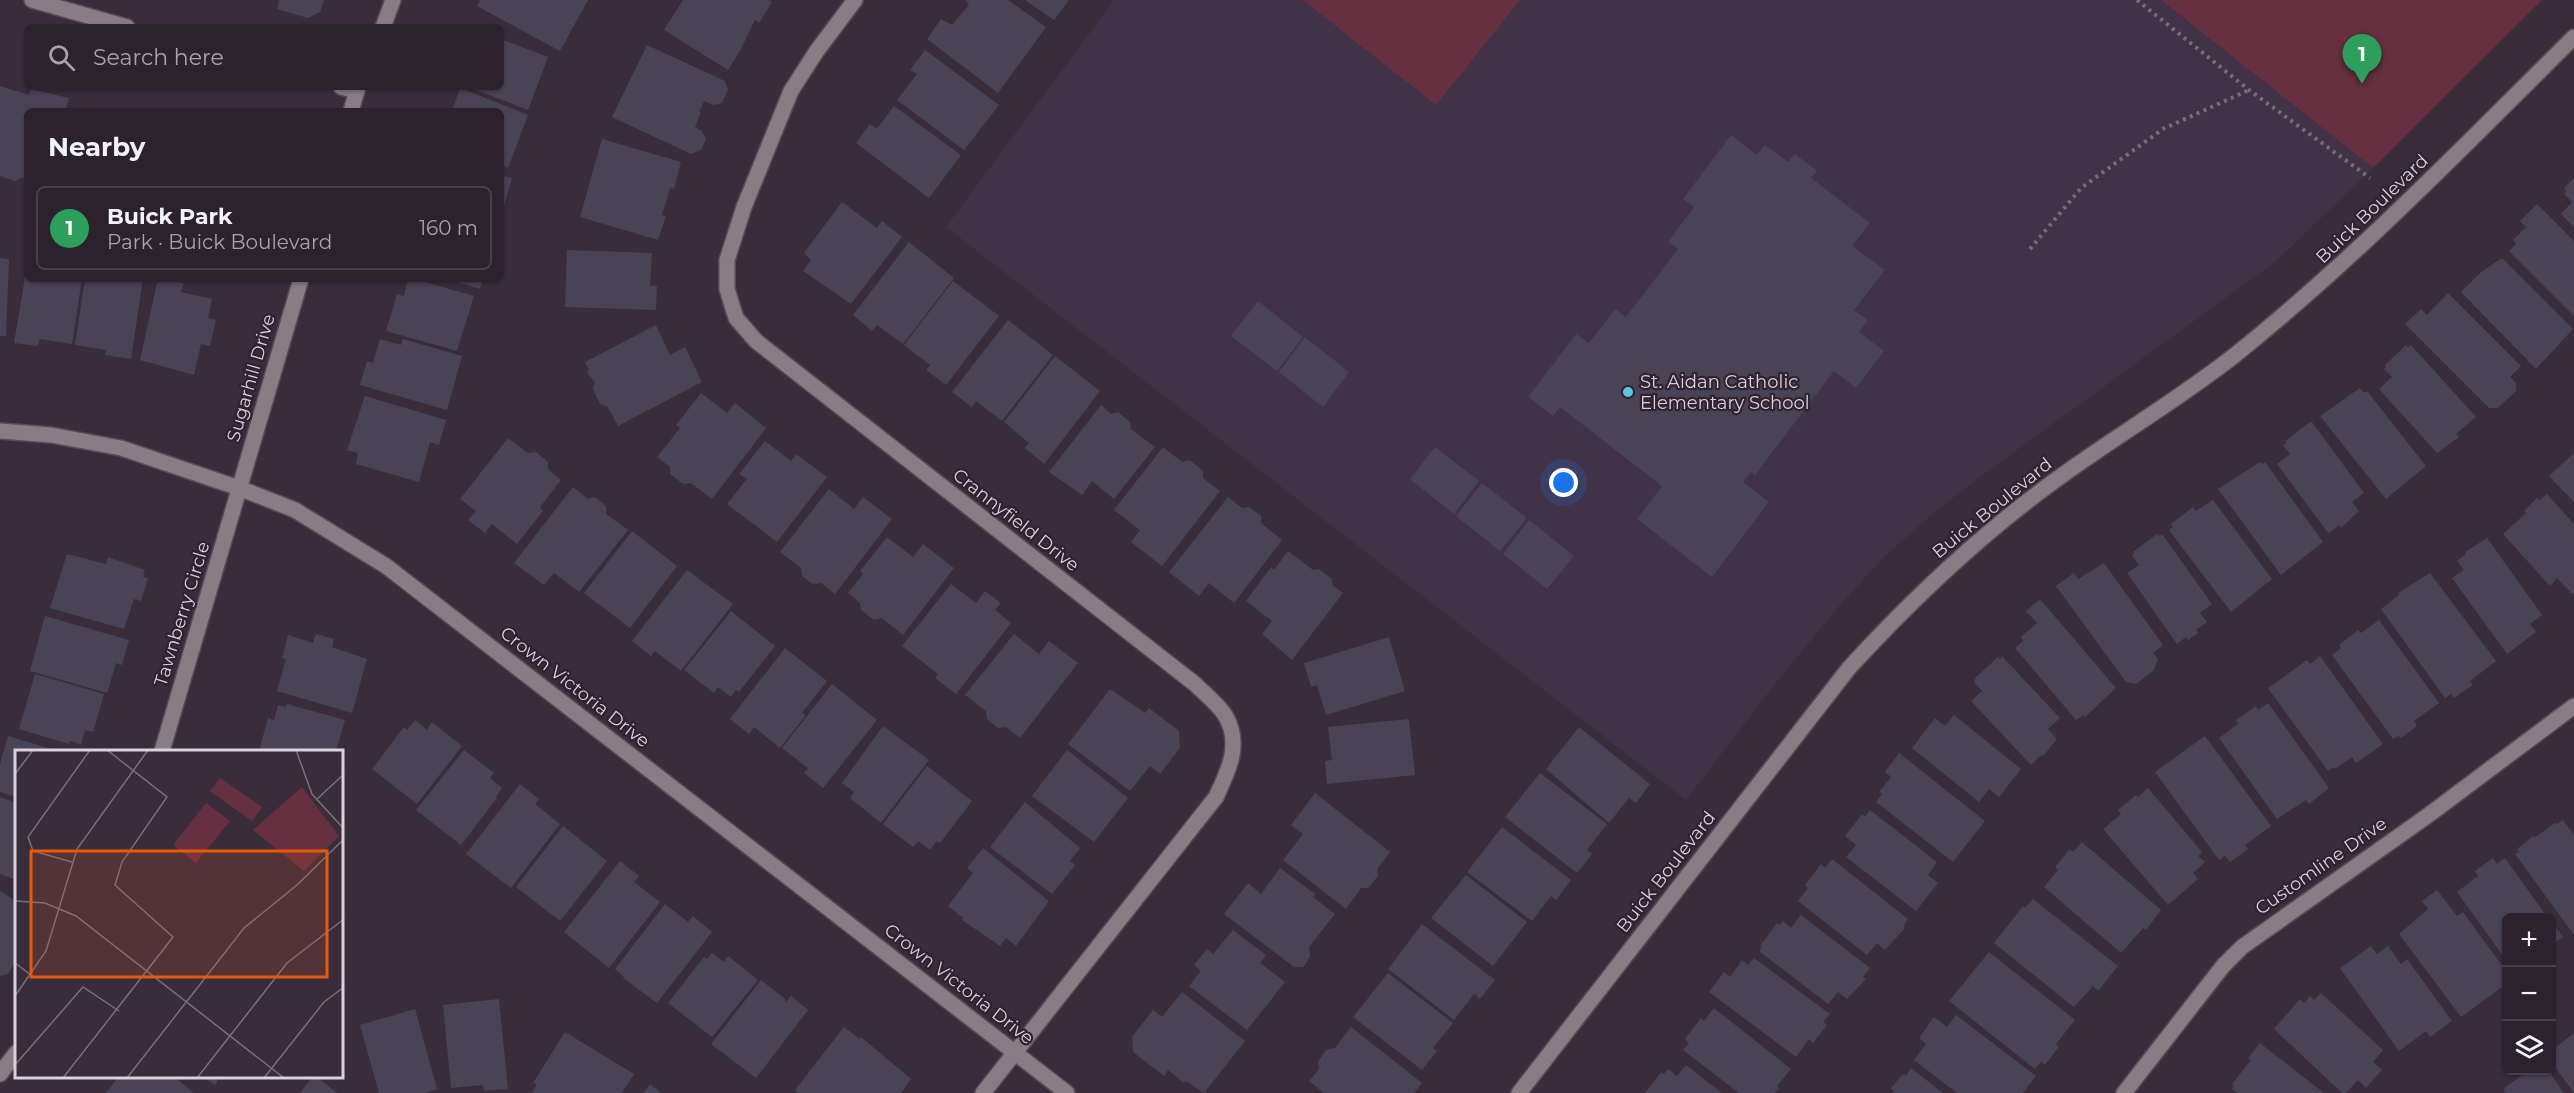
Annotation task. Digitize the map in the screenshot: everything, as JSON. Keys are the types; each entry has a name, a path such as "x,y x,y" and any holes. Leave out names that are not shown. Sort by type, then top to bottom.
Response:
{"street":[{"path":"32,0 116,24"},
{"path":"383,24 393,0"},
{"name":"Crannyfield Drive","path":"855,0 816,52 791,91 744,207 728,260 728,289 736,318 756,341 1195,684 1225,715 1235,741 1228,772 1216,796 983,1093"},
{"name":"Buick Boulevard","path":"1519,1093 1849,668 1902,610 1953,561 2030,498 2231,357 2311,293 2407,203 2574,37"},
{"path":"352,108 358,90"},
{"name":"Sugarhill Drive","path":"239,488 300,282"},
{"name":"Crown Victoria Drive","path":"0,431 51,435 121,448 239,488 295,510 386,566 1067,1093"},
{"name":"Tawnberry Circle","path":"162,750 239,488"},
{"name":"Customline Drive","path":"2124,1093 2223,966 2242,947 2430,814 2574,706"},
{"path":"0,1074 15,1054"}],"path":[{"path":"2137,0 2249,90 2370,178"},
{"path":"2030,249 2081,188 2163,129 2249,90"}],"shaded area":[{"name":"St. Aidan Catholic Elementary School","path":"1114,0 2161,0 2373,168 2275,262 1977,479 1885,556 1839,606 1775,684 1686,800 946,227"},
{"path":"1303,0 1520,0 1436,105"},
{"path":"2161,0 2542,0 2373,168"}],"building":[{"path":"279,0 324,0 320,12 308,18 277,9"},
{"path":"480,0 588,0 560,51 477,6"},
{"path":"683,0 768,0 772,2 759,23 755,20 728,70 664,30"},
{"path":"966,0 1008,0 1046,27 998,93 927,39 941,19 952,25 969,5"},
{"path":"1025,0 1069,0 1054,20"},
{"path":"504,40 548,57 528,110 477,90 504,90"},
{"path":"647,45 725,81 728,90 722,103 714,105 704,101 699,112 701,112 695,127 702,131 706,139 701,150 691,154 612,117"},
{"path":"925,50 999,105 964,150 897,100 917,74 910,70"},
{"path":"0,86 29,95 30,90 34,90 69,98 66,108 24,108 24,178 15,181 0,176"},
{"path":"459,90 465,90 528,115 508,168 504,166 504,108 453,108"},
{"path":"894,106 961,155 929,198 856,143 870,124 877,129"},
{"path":"1731,135 1757,155 1765,145 1788,162 1795,154 1817,171 1811,178 1870,223 1852,246 1885,270 1854,310 1868,320 1859,332 1884,351 1856,388 1834,371 1755,475 1751,472 1743,482 1769,502 1712,577 1637,519 1662,486 1560,407 1553,416 1528,397 1576,334 1589,343 1615,309 1626,317 1678,249 1668,242 1694,207 1683,199"},
{"path":"602,139 681,162 674,189 670,188 662,215 666,216 658,240 580,217"},
{"path":"504,176 512,178 504,206"},
{"path":"2574,178 2574,227 2561,214 2572,202 2564,194 2566,191 2564,188"},
{"path":"842,202 877,228 882,221 902,237 851,304 803,271 811,260 804,253"},
{"path":"2537,204 2574,241 2574,316 2509,251 2516,244 2513,240 2526,227 2520,221"},
{"path":"909,242 954,278 903,344 877,325 872,331 853,315"},
{"path":"567,250 652,253 650,286 657,286 656,310 565,307"},
{"path":"0,258 9,259 6,336 0,336"},
{"path":"2502,258 2573,329 2536,369 2461,292 2481,272"},
{"path":"953,281 999,316 946,385 926,370 930,365 904,345"},
{"path":"24,282 82,282 72,344 40,339 38,346 14,343"},
{"path":"85,282 143,282 131,359 105,355 106,350 75,345"},
{"path":"157,282 184,283 181,292 212,299 208,318 216,320 210,346 201,344 194,375 140,360"},
{"path":"408,282 425,282 474,296 457,351 386,331 397,294 404,296"},
{"path":"458,282 482,282 480,289"},
{"path":"2448,293 2521,366 2510,377 2516,383 2516,391 2498,408 2489,408 2405,324 2421,309 2427,315"},
{"path":"1258,301 1303,337 1277,371 1231,336"},
{"path":"1008,320 1053,355 1002,421 976,401 972,407 952,392"},
{"path":"656,325 670,355 685,347 702,382 618,426 608,407 600,404 593,389 595,383 587,372 589,370 585,362"},
{"path":"1305,337 1349,372 1323,407 1279,372"},
{"path":"380,339 401,345 403,339 462,356 447,410 360,385 367,361 373,363"},
{"path":"2406,345 2408,347 2411,345 2476,417 2456,434 2459,437 2437,453 2379,389 2392,377 2384,369 2385,365"},
{"path":"1055,356 1100,391 1044,464 1025,448 1029,443 1004,422"},
{"path":"2360,388 2364,393 2367,391 2426,466 2386,499 2320,416"},
{"path":"701,393 727,413 735,403 766,428 712,499 691,483 683,484 670,474 670,467 657,457 680,428 676,425"},
{"path":"365,396 446,420 439,445 430,442 419,482 356,464 358,453 347,450"},
{"path":"1101,405 1111,414 1118,412 1130,422 1131,429 1155,447 1114,499 1092,481 1082,495 1049,472"},
{"path":"2310,422 2364,493 2352,502 2359,511 2341,528 2340,525 2328,533 2277,464 2290,454 2283,445 2287,443 2285,441"},
{"path":"508,438 528,453 536,452 548,462 548,469 561,480 540,507 543,511 517,544 492,524 485,533 468,520 476,511 460,499"},
{"path":"765,441 791,461 796,454 827,477 777,542 727,504 747,479 739,474"},
{"path":"1163,447 1182,462 1190,460 1203,471 1203,478 1220,491 1162,566 1131,542 1140,530 1114,510"},
{"path":"1435,447 1479,481 1454,514 1410,479"},
{"path":"2574,453 2574,502 2549,476"},
{"path":"2260,462 2262,464 2265,462 2323,542 2281,575 2218,489"},
{"path":"1482,483 1527,518 1500,551 1456,516"},
{"path":"573,487 588,499 595,497 606,506 606,514 628,530 579,592 554,573 544,585 514,563"},
{"path":"829,489 854,509 863,497 892,519 835,594 821,583 813,584 802,576 801,568 780,552"},
{"path":"2547,494 2574,524 2574,592 2572,594 2557,578 2550,586 2503,534 2526,513 2524,511 2537,498 2540,500"},
{"path":"1228,497 1242,508 1249,507 1261,516 1261,523 1282,540 1234,603 1209,583 1199,596 1169,572"},
{"path":"2213,500 2272,579 2231,612 2169,530 2173,527 2171,524 2193,507 2196,511"},
{"path":"1529,520 1574,556 1547,589 1503,554"},
{"path":"632,531 677,566 630,628 584,593"},
{"path":"2157,534 2159,536 2162,534 2212,604 2200,613 2207,622 2196,630 2198,633 2188,640 2186,637 2177,644 2127,573 2139,565 2132,556 2133,552"},
{"path":"887,537 913,557 923,544 954,568 903,635 882,618 874,620 861,610 860,603 848,593 863,574 860,571"},
{"path":"2487,538 2542,615 2530,624 2536,632 2507,654 2452,578 2464,570 2457,561 2466,554 2465,552"},
{"path":"1288,551 1313,570 1319,569 1332,579 1332,585 1343,593 1292,660 1262,634 1272,621 1246,601 1271,567 1274,570"},
{"path":"67,554 106,564 108,557 145,570 143,577 148,578 141,601 134,599 124,629 50,608"},
{"path":"2104,563 2163,645 2153,653 2158,659 2154,670 2136,684 2126,682 2056,586 2074,573 2078,579"},
{"path":"687,570 733,604 681,671 655,651 651,656 632,641"},
{"path":"2430,573 2496,661 2470,681 2473,685 2454,698 2451,694 2445,698 2381,609 2399,595 2398,593"},
{"path":"951,584 976,603 985,591 1001,603 995,610 1011,623 956,694 935,678 938,674 902,646"},
{"path":"2040,599 2116,688 2085,717 2084,715 2076,720 2015,648 2023,641 2021,637 2037,623 2026,611"},
{"path":"731,611 775,646 739,692 736,690 731,697 718,687 714,693 684,670"},
{"path":"45,616 129,640 122,665 116,663 107,693 30,671"},
{"path":"2379,620 2439,703 2414,721 2417,726 2401,738 2398,736 2393,739 2332,655 2341,648 2339,645 2358,630 2361,633"},
{"path":"316,634 334,639 332,647 367,659 352,713 277,691 286,659 282,658 288,635 313,643"},
{"path":"1014,634 1039,654 1049,641 1078,663 1020,738 1006,727 998,728 987,719 986,711 965,695"},
{"path":"1389,637 1405,691 1326,715 1317,685 1311,687 1304,663"},
{"path":"785,648 827,681 802,713 806,715 780,748 754,727 749,734 730,719"},
{"path":"2002,656 2060,718 2048,729 2057,739 2043,756 2041,755 2031,765 1971,701 1982,691 1974,682 1976,677"},
{"path":"2320,656 2383,744 2356,763 2352,757 2328,771 2268,688 2307,660 2310,664"},
{"path":"35,674 104,694 93,732 85,730 81,745 70,741 69,744 19,729"},
{"path":"832,684 877,720 823,788 804,773 808,768 782,748"},
{"path":"1110,689 1145,713 1149,708 1179,731 1180,748 1160,774 1150,766 1130,791 1068,744"},
{"path":"2268,703 2329,788 2309,804 2306,800 2277,819 2219,738 2238,724 2236,720 2256,706 2258,710"},
{"path":"287,704 345,720 336,750 259,750 268,718 274,720 278,705 286,707"},
{"path":"1954,715 2021,769 1999,797 1989,789 1979,802 1912,748 1935,718 1945,726"},
{"path":"1409,719 1415,775 1327,784 1325,761 1332,760 1328,727"},
{"path":"415,720 427,730 432,722 462,746 417,804 372,769 404,727 407,730"},
{"path":"883,726 929,760 881,823 850,798 854,792 842,783"},
{"path":"1579,727 1650,784 1636,803 1629,798 1609,823 1546,769"},
{"path":"8,736 55,750 15,750 15,797 0,792 0,764"},
{"path":"2205,736 2271,826 2245,845 2248,849 2230,862 2225,856 2219,860 2155,772"},
{"path":"464,750 494,773 490,778 502,788 461,845 416,810"},
{"path":"1067,750 1128,798 1094,842 1032,796"},
{"path":"1899,753 1985,821 1953,862 1876,802 1882,794 1879,792 1891,777 1885,772"},
{"path":"927,766 972,801 940,843 937,841 930,850 918,841 913,847 883,824"},
{"path":"1540,773 1607,824 1587,850 1592,854 1577,873 1505,817"},
{"path":"520,784 539,799 535,804 560,824 511,888 466,854"},
{"path":"2148,788 2202,852 2198,856 2205,862 2193,873 2198,879 2168,905 2103,829 2121,814 2118,810"},
{"path":"1315,793 1390,852 1377,869 1378,876 1368,888 1361,888 1346,909 1283,860 1303,834 1291,825"},
{"path":"0,797 15,803 15,880 0,874"},
{"path":"1025,802 1080,848 1070,861 1075,865 1052,894 990,847"},
{"path":"1870,810 1937,862 1928,875 1938,883 1916,911 1846,857 1856,845 1845,836 1862,814 1865,817"},
{"path":"2563,820 2574,835 2574,935 2515,854 2519,852 2517,849 2533,836 2534,838"},
{"path":"563,826 607,861 560,921 516,887"},
{"path":"1502,827 1571,880 1556,900 1551,896 1532,921 1467,872"},
{"path":"2082,842 2161,910 2146,930 2143,928 2121,953 2044,887 2058,870 2055,867 2070,849 2073,852"},
{"path":"983,848 1049,901 1016,946 1006,938 1000,946 962,920 963,918 948,906 973,873 967,868"},
{"path":"2493,858 2497,864 2505,858 2544,913 2502,913 2502,954 2457,892 2478,876 2475,871"},
{"path":"1832,859 1908,919 1903,927 1905,928 1885,950 1877,943 1867,955 1798,901 1808,888 1805,885 1821,864 1825,868"},
{"path":"620,861 639,876 634,882 660,902 609,968 564,932"},
{"path":"1280,868 1315,894 1313,897 1335,914 1309,947 1310,957 1303,967 1294,967 1224,914 1248,883 1261,894"},
{"path":"1466,875 1527,922 1493,966 1431,918"},
{"path":"2437,890 2457,916 2463,912 2502,966 2502,987 2461,1017 2399,934 2428,909 2422,901"},
{"path":"0,891 15,900 15,962 8,974 0,976"},
{"path":"2033,899 2118,966 2098,991 2093,986 2074,1007 1994,943 2023,906 2025,908"},
{"path":"665,904 688,922 693,916 712,932 657,1003 623,978 615,969"},
{"path":"1801,915 1870,968 1863,977 1866,979 1847,999 1838,992 1828,1004 1759,951 1762,947 1760,946 1777,923 1780,925 1783,921 1791,928"},
{"path":"1422,924 1495,980 1480,999 1474,994 1454,1020 1388,969"},
{"path":"2556,927 2563,937 2556,942"},
{"path":"1233,930 1266,955 1260,963 1285,982 1247,1030 1189,986 1201,971 1194,965 1207,949 1213,954"},
{"path":"2371,946 2377,954 2388,946 2401,964 2407,959 2452,1021 2430,1037 2426,1031 2399,1051 2340,968"},
{"path":"1989,952 2075,1020 2056,1044 2059,1047 2045,1065 2041,1062 2035,1069 1949,1001"},
{"path":"712,953 724,962 728,956 758,980 712,1037 668,1003 704,957 707,959"},
{"path":"1754,958 1830,1014 1823,1022 1827,1025 1813,1043 1809,1039 1796,1057 1709,992 1724,972 1730,977 1742,960 1748,965"},
{"path":"1388,973 1453,1023 1433,1048 1437,1051 1422,1070 1353,1017"},
{"path":"761,980 786,1002 791,996 808,1010 756,1078 711,1044"},
{"path":"1182,992 1245,1041 1204,1093 1186,1081 1184,1083 1168,1070 1164,1076 1133,1052 1132,1037 1153,1010 1162,1017"},
{"path":"2321,993 2383,1050 2373,1062 2382,1070 2366,1088 2358,1080 2346,1093 2342,1093 2274,1029 2300,999 2304,1003 2310,996 2314,1000"},
{"path":"499,999 508,1089 484,1091 483,1085 451,1088 443,1005"},
{"path":"1714,1008 1791,1069 1777,1086 1779,1088 1775,1093 1739,1093 1683,1050 1689,1043 1685,1039 1701,1018 1704,1021"},
{"path":"415,1009 437,1089 425,1093 379,1093 360,1025"},
{"path":"1956,1015 2036,1076 2023,1093 1957,1093 1914,1060 1926,1044 1919,1038 1934,1017 1947,1027"},
{"path":"844,1027 860,1039 861,1037 911,1079 901,1093 798,1093 795,1090"},
{"path":"1351,1027 1422,1083 1414,1093 1324,1093 1309,1081 1319,1069 1318,1062 1326,1050 1335,1048"},
{"path":"565,1032 634,1074 622,1093 532,1093 537,1084 533,1083"},
{"path":"2574,1033 2574,1093 2556,1068 2556,1047"},
{"path":"2260,1043 2324,1093 2238,1093 2232,1089 2234,1086 2232,1084 2251,1060 2248,1058"},
{"path":"1686,1065 1722,1093 1645,1093 1661,1072 1664,1074 1668,1069 1677,1076"},
{"path":"1911,1068 1943,1093 1892,1093 1894,1091 1891,1088 1903,1074 1906,1076"},
{"path":"2522,1075 2551,1075 2564,1093 2506,1093 2503,1089"},
{"path":"117,1078 175,1078 194,1093 106,1093"},
{"path":"204,1078 219,1078 215,1085"},
{"path":"311,1078 318,1078 337,1093 300,1093"},
{"path":"650,1084 661,1093 643,1093"}],"place":[{"name":"Buick Park","path":"2362,84"},
{"name":"St. Aidan Catholic Elementary School","path":"1628,392"}]}
